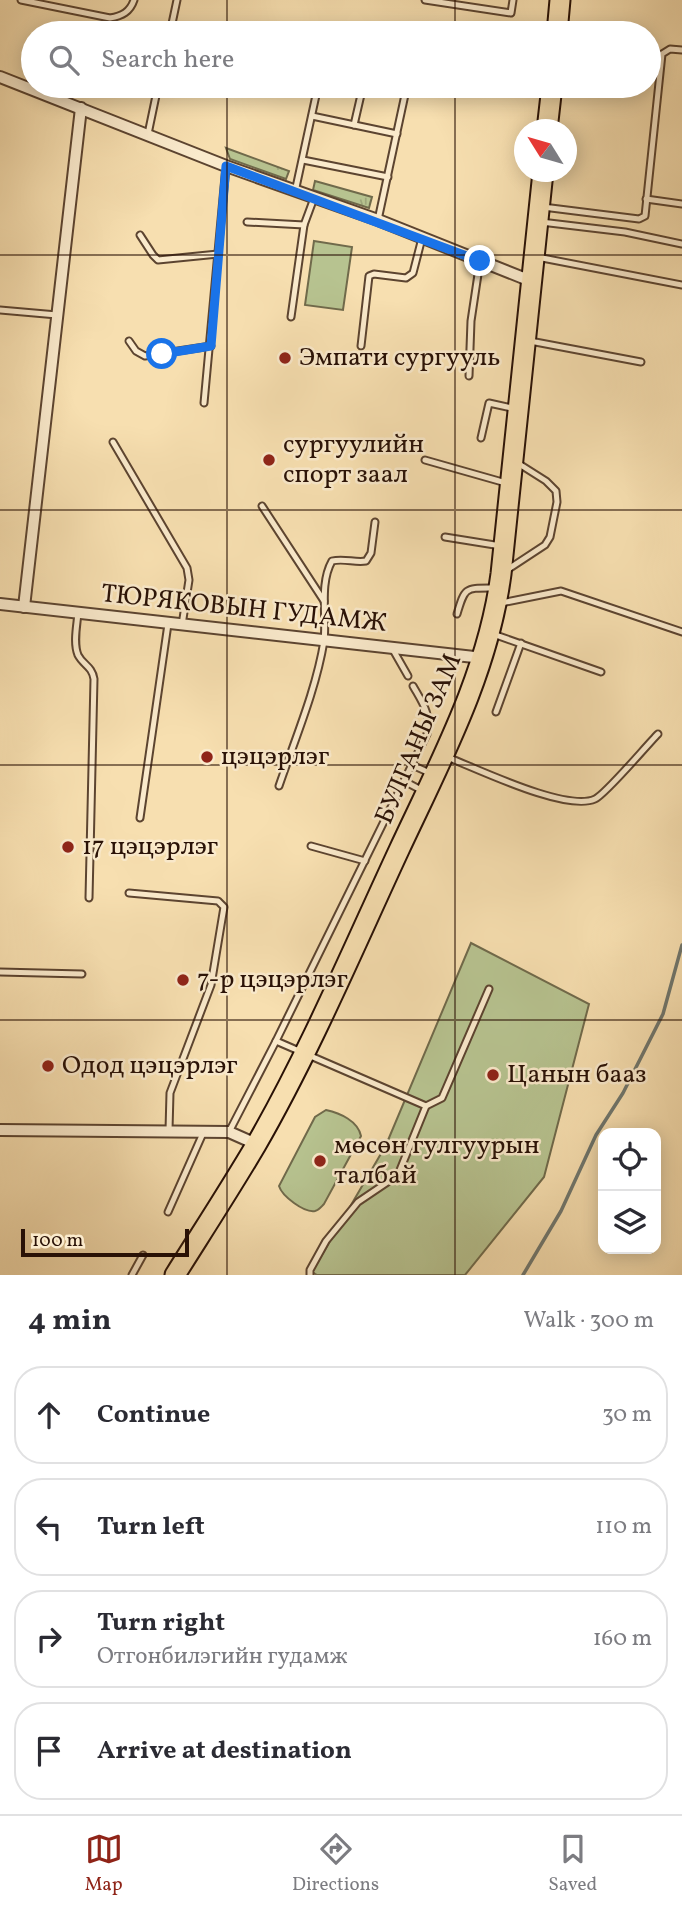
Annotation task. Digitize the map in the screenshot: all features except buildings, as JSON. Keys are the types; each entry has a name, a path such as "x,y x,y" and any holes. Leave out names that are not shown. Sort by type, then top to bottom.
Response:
{"highway":[{"path":"558,21 560,0"},
{"path":"548,119 551,98"},
{"name":"БУЛГАНЫ ЗАМ","path":"175,1275 256,1144 304,1052 460,722 483,658 499,588 505,546 542,182"}],"street":[{"path":"0,77 21,85"},
{"path":"55,98 531,281"},
{"path":"24,607 81,108"},
{"name":"ТЮРЯКОВЫН ГУДАМЖ","path":"0,604 483,658"},
{"path":"0,1130 229,1132 256,1144"}],"lane":[{"path":"20,0 110,18 123,16 134,0"},
{"path":"173,21 177,0"},
{"path":"425,0 511,13 513,0"},
{"path":"661,63 662,54 670,49 682,50"},
{"path":"148,134 156,98"},
{"path":"295,192 316,98"},
{"path":"354,125 360,98"},
{"path":"377,220 405,98"},
{"path":"539,214 639,219 645,216 657,98"},
{"path":"312,116 397,134"},
{"path":"303,160 388,177"},
{"path":"204,403 226,166"},
{"path":"291,317 304,225 314,198"},
{"path":"646,199 682,204"},
{"path":"539,214 682,244"},
{"path":"247,222 304,225"},
{"path":"140,235 158,260 218,254"},
{"path":"360,346 369,276 374,274 406,278 413,273 422,238"},
{"path":"534,257 682,285"},
{"path":"469,376 471,321 480,261"},
{"path":"0,310 57,315"},
{"path":"526,340 640,362"},
{"path":"129,341 136,351 145,356 211,346"},
{"path":"481,438 489,403 520,410"},
{"path":"113,442 187,568 189,580 182,625"},
{"path":"425,460 512,485"},
{"path":"499,588 545,545 550,537 557,502 556,491 546,481 514,461"},
{"path":"262,506 324,601"},
{"path":"279,786 307,706 324,640 324,601 329,567 332,561 339,559 358,563 366,561 371,553 375,522"},
{"path":"445,537 505,546"},
{"path":"457,614 463,592 469,588 561,591 682,632"},
{"path":"78,613 76,646 80,659 90,667 93,679 89,898"},
{"path":"140,818 168,623"},
{"path":"490,633 601,672"},
{"path":"496,712 521,643"},
{"path":"392,648 408,676"},
{"path":"229,1132 404,782 429,724 428,714 413,686"},
{"path":"444,756 559,800 582,802 597,799 658,734"},
{"path":"412,765 430,784"},
{"path":"404,782 430,784"},
{"path":"312,846 365,861"},
{"path":"129,893 218,901 223,907 211,985 170,1093 169,1130"},
{"path":"0,972 82,974"},
{"path":"310,1275 310,1270 326,1241 358,1202 398,1175 426,1107 442,1098 489,989"},
{"path":"276,1041 426,1107"},
{"path":"168,1212 204,1131"},
{"path":"132,1275 143,1255"}],"green space":[{"path":"226,148 289,171 286,179 230,159"},
{"path":"315,181 372,197 369,208 313,190"},
{"path":"314,241 352,247 343,310 305,305"},
{"name":"Цанын бааз","path":"471,943 589,1004 544,1177 465,1275 317,1275 312,1272 386,1145"},
{"name":"мөсөн гулгуурын талбай","path":"326,1110 348,1118 361,1136 324,1204 318,1210 310,1211 294,1203 279,1186 315,1117"}],"waterway":[{"path":"523,1275 561,1211 596,1135 623,1093 663,1014 682,945"}],"place":[{"name":"Эмпати сургууль","path":"285,358"},
{"name":"сургуулийн спорт заал","path":"269,460"},
{"name":"цэцэрлэг","path":"207,757"},
{"name":"17 цэцэрлэг","path":"68,847"},
{"name":"7-р цэцэрлэг","path":"183,980"},
{"name":"Одод цэцэрлэг","path":"48,1066"},
{"name":"Цанын бааз","path":"493,1075"},
{"name":"мөсөн гулгуурын талбай","path":"320,1161"}],"route":[{"path":"162,354 211,346 226,166 377,220 480,261"}]}
